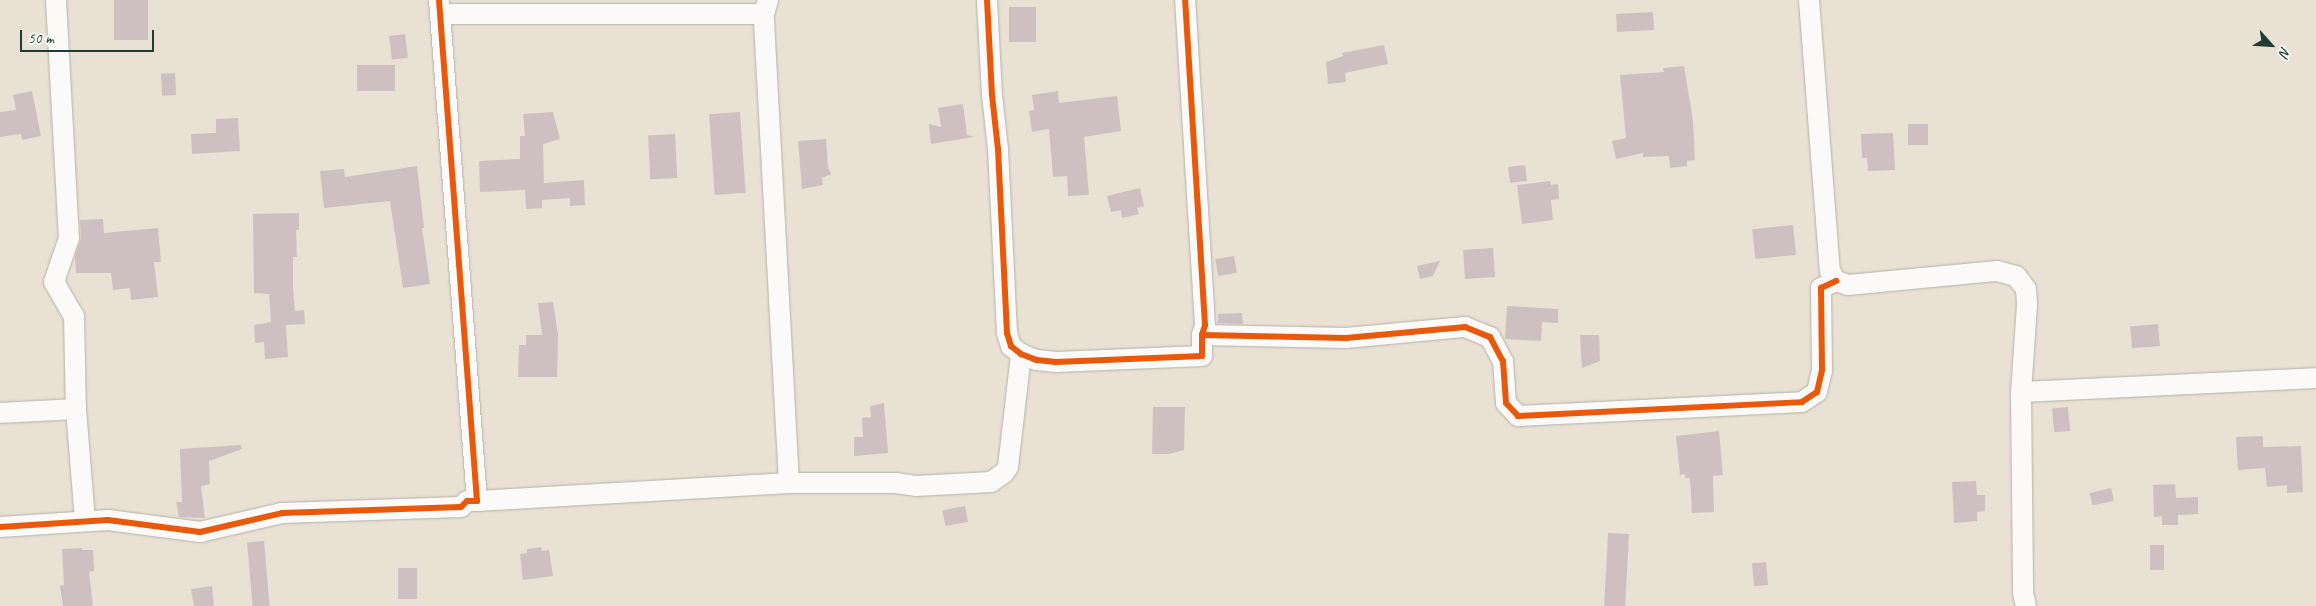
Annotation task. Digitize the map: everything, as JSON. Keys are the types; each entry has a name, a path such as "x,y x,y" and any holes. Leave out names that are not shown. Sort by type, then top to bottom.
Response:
{"street":[{"path":"56,0 69,238 54,282 74,316 76,409 85,520"},
{"path":"986,0 992,95 998,149 1007,333 1011,346 1021,354 1037,360 1056,362 1202,356 1202,335 1205,325 1185,0"},
{"path":"1809,0 1830,271 1836,281 1848,285 1998,271 2016,276 2026,289 2027,305 2021,392 2023,594 2026,606"},
{"path":"477,501 440,7 766,7 789,483"},
{"path":"1202,335 1346,338 1465,327 1490,337 1504,361 1506,403 1518,416 1802,402 1817,392 1822,370 1822,288 1836,281"},
{"path":"0,527 108,520 200,532 282,513 461,507 467,501 789,483 895,483 916,486 991,482 1004,473 1008,466 1021,354"},
{"path":"2021,392 2316,378"},
{"path":"0,413 76,409"}],"building":[{"path":"114,0 148,0 148,40 114,40"},
{"path":"1009,7 1036,7 1036,42 1009,42"},
{"path":"1653,12 1654,30 1617,32 1616,14"},
{"path":"405,34 408,58 392,60 389,36"},
{"path":"1384,45 1388,64 1345,73 1346,82 1328,84 1326,62 1343,56 1342,53"},
{"path":"357,65 395,65 395,91 357,91"},
{"path":"1684,66 1693,121 1695,160 1687,161 1687,166 1670,168 1669,156 1643,157 1643,153 1616,159 1612,141 1626,138 1620,75 1664,72 1663,68"},
{"path":"175,73 176,95 162,96 161,74"},
{"path":"32,91 41,136 22,140 21,134 0,137 0,112 16,110 13,95"},
{"path":"1058,91 1059,103 1117,96 1121,131 1084,137 1089,195 1068,196 1067,176 1053,177 1049,129 1032,132 1029,111 1034,110 1032,95"},
{"path":"963,104 967,135 974,137 931,144 929,124 941,127 938,108"},
{"path":"553,112 560,139 543,144 544,183 584,180 585,205 570,206 570,198 542,200 542,208 526,209 525,190 480,192 479,161 520,159 520,136 525,136 523,114"},
{"path":"740,112 746,193 715,195 709,114"},
{"path":"238,118 240,151 192,154 191,134 216,133 216,119"},
{"path":"1908,124 1928,124 1928,145 1908,145"},
{"path":"1893,133 1895,170 1868,171 1867,158 1862,158 1861,134"},
{"path":"675,134 677,178 650,179 648,135"},
{"path":"826,139 828,167 831,174 822,178 823,185 802,189 798,141"},
{"path":"1525,165 1527,181 1510,183 1508,167"},
{"path":"417,166 424,228 422,228 430,284 403,288 390,201 324,208 320,171 344,169 345,177"},
{"path":"1550,181 1551,185 1558,184 1559,199 1551,200 1553,220 1522,224 1517,185"},
{"path":"1140,188 1144,206 1137,208 1139,214 1122,218 1121,210 1111,212 1107,196"},
{"path":"299,213 299,230 296,230 297,257 293,257 293,289 295,311 304,310 305,324 286,325 288,357 265,359 264,342 255,343 254,325 271,322 269,294 254,293 253,214"},
{"path":"103,219 104,233 158,228 161,262 154,262 158,297 131,300 130,288 113,290 111,273 76,273 75,257 81,238 80,220"},
{"path":"1793,225 1796,255 1755,259 1752,229"},
{"path":"1493,248 1495,277 1465,279 1463,250"},
{"path":"1234,256 1237,273 1218,276 1215,259"},
{"path":"1440,261 1433,276 1420,279 1417,266"},
{"path":"553,302 558,335 557,377 518,377 519,345 526,345 526,335 542,335 538,303"},
{"path":"1507,306 1558,309 1558,323 1542,322 1541,341 1505,339"},
{"path":"1242,313 1243,324 1218,323 1218,314"},
{"path":"2158,324 2160,346 2132,348 2130,326"},
{"path":"1580,335 1599,335 1600,361 1582,368"},
{"path":"884,403 888,453 854,456 854,437 863,437 862,418 871,417 870,406"},
{"path":"1153,407 1185,407 1184,450 1169,454 1152,454"},
{"path":"2068,407 2070,431 2054,432 2052,408"},
{"path":"1719,431 1723,475 1713,476 1714,512 1692,513 1690,478 1685,478 1685,474 1680,475 1676,436"},
{"path":"2263,436 2263,447 2301,446 2303,492 2287,493 2287,485 2267,487 2265,468 2238,470 2236,437"},
{"path":"241,445 242,449 209,461 210,484 201,486 205,518 179,517 176,502 182,502 180,449"},
{"path":"1976,481 1977,495 1985,495 1985,511 1977,512 1977,521 1954,523 1952,482"},
{"path":"2175,484 2176,498 2198,497 2198,514 2178,515 2178,525 2162,525 2162,516 2154,517 2153,485"},
{"path":"2111,488 2114,501 2092,506 2090,493"},
{"path":"965,506 968,522 945,526 942,510"},
{"path":"1608,533 1629,534 1625,606 1604,606"},
{"path":"264,541 270,606 253,606 247,542"},
{"path":"2150,545 2164,545 2164,570 2150,570"},
{"path":"541,547 542,551 549,550 553,576 523,580 520,554 527,553 527,549"},
{"path":"82,548 82,550 93,550 94,571 89,572 93,606 63,606 60,586 64,585 62,549"},
{"path":"1766,562 1768,585 1754,586 1752,563"},
{"path":"398,568 417,568 417,599 398,599"},
{"path":"212,586 214,606 194,606 191,589"}],"cycle path":[{"path":"0,527 108,520 200,532 282,513 461,507 467,501 477,501 439,0"},
{"path":"987,0 992,95 998,149 1007,333 1011,346 1021,354 1037,360 1056,362 1202,356 1202,335 1205,325 1185,0"},
{"path":"1202,335 1346,338 1465,327 1490,337 1503,361 1506,403 1518,416 1802,402 1817,392 1822,370 1821,288 1836,281"}]}
